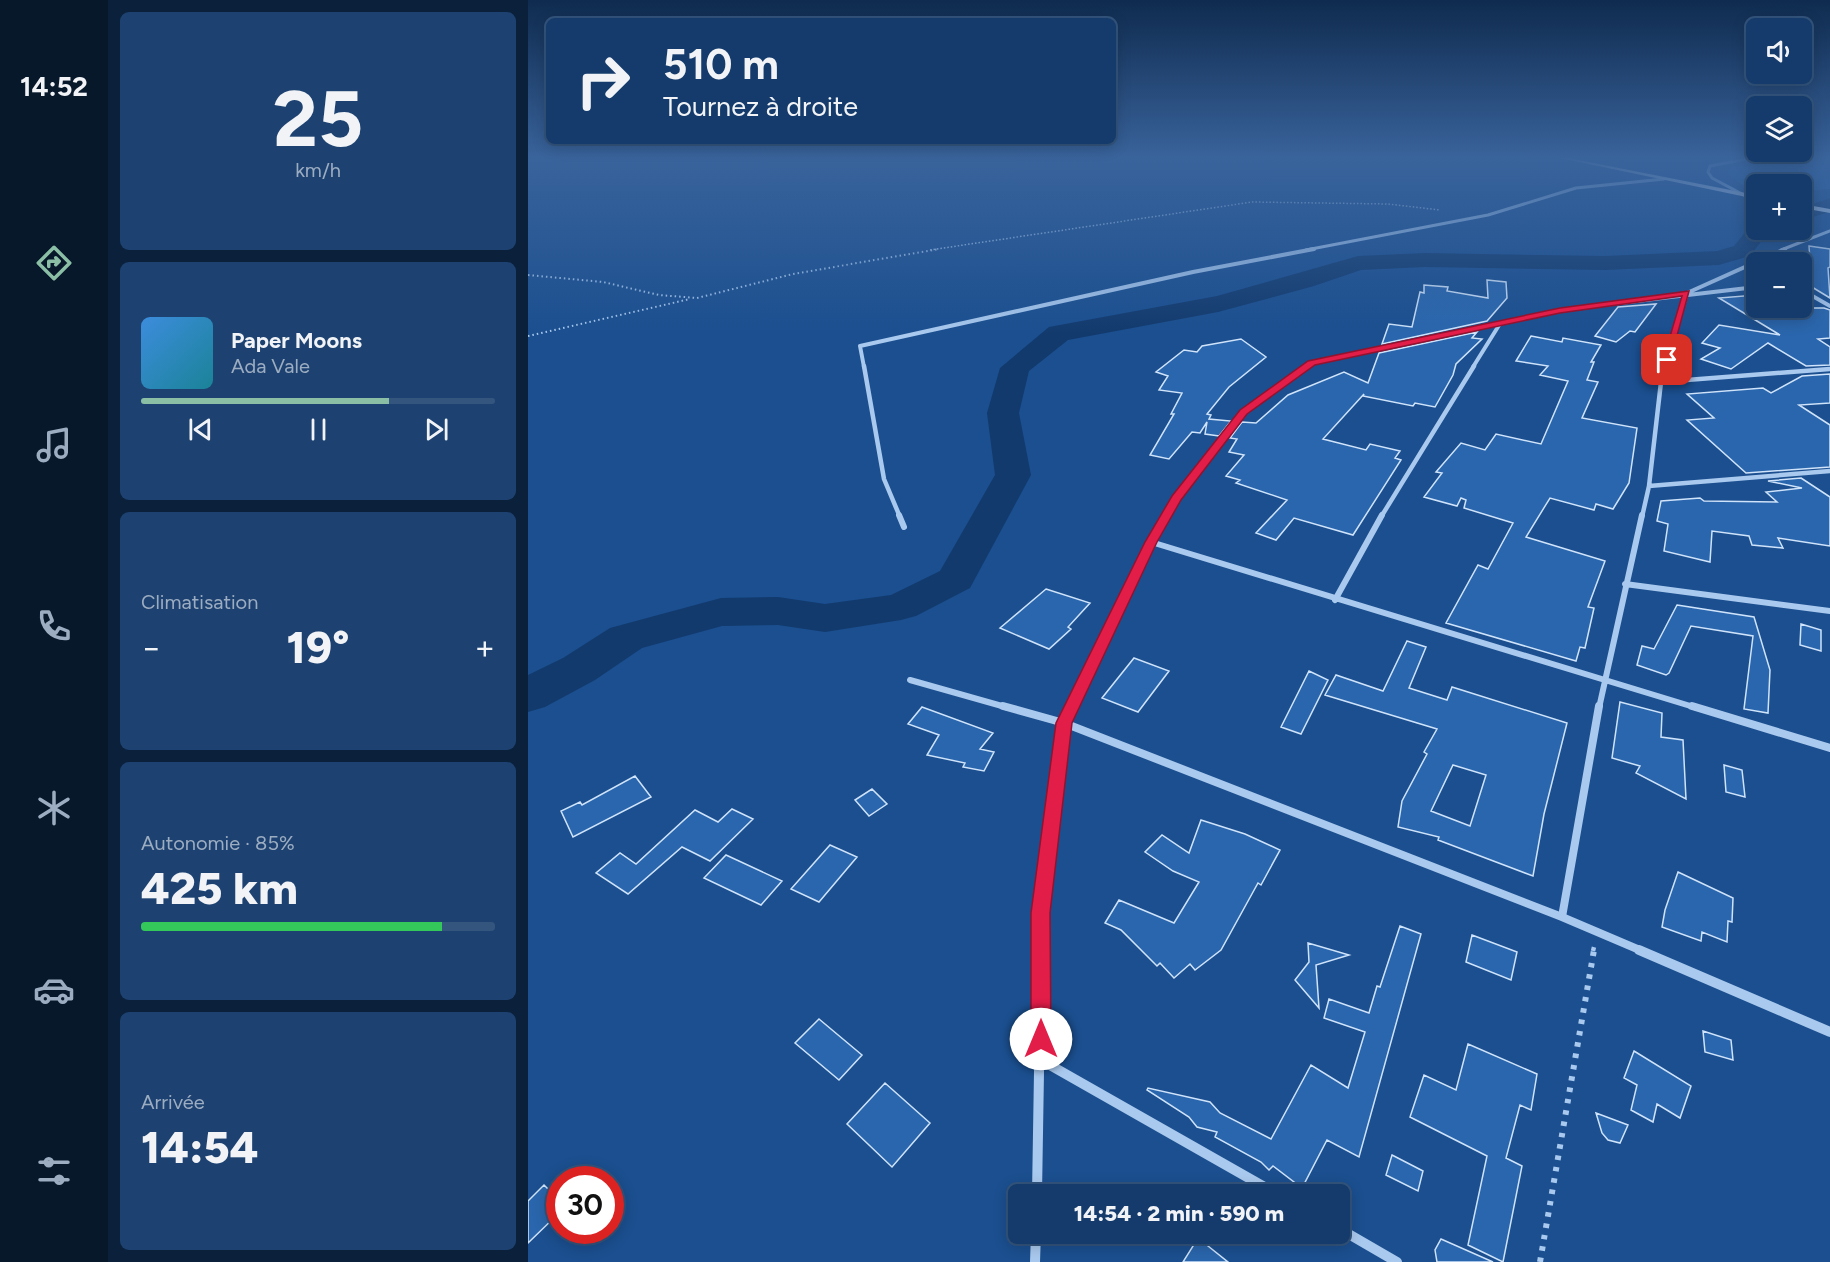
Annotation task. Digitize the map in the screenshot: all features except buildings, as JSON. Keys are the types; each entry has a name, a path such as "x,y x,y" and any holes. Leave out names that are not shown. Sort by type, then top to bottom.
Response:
{"street":[{"path":"904,527 884,479 860,346 1192,272 1478,217"},
{"path":"1687,293 1830,231"},
{"path":"1037,1184 1041,1060 1041,913 1064,723 1151,542 1176,499 1244,412 1312,363 1560,310 1687,293 1746,288"},
{"path":"1562,917 1605,680 1649,486 1661,382 1687,293"},
{"path":"1812,296 1830,306"},
{"path":"1335,600 1398,487 1501,322"},
{"path":"1661,382 1830,369"},
{"path":"1649,486 1830,471"},
{"path":"1151,542 1335,600 1830,748"},
{"path":"1625,584 1830,610"},
{"path":"910,680 1064,723 1562,917 1830,1032"},
{"path":"1041,1060 1259,1184"},
{"path":"1350,1235 1397,1262"},
{"path":"1035,1262 1036,1244"}],"path":[{"path":"528,336 727,292 793,274 960,245 1151,217"},
{"path":"528,274 603,282 659,295 697,298"},
{"path":"1540,1262 1596,932"}],"waterway":[{"path":"528,695 579,669 626,638 721,612 778,611 825,618 901,607 956,579 1013,475 1003,413 1015,368 1059,333 1218,304 1305,281 1358,263 1425,260 1605,263 1719,258 1742,251 1751,240"}],"route":[{"path":"1041,1039 1041,913 1064,723 1151,542 1176,499 1244,412 1312,363 1560,310 1687,293 1667,360"}]}
